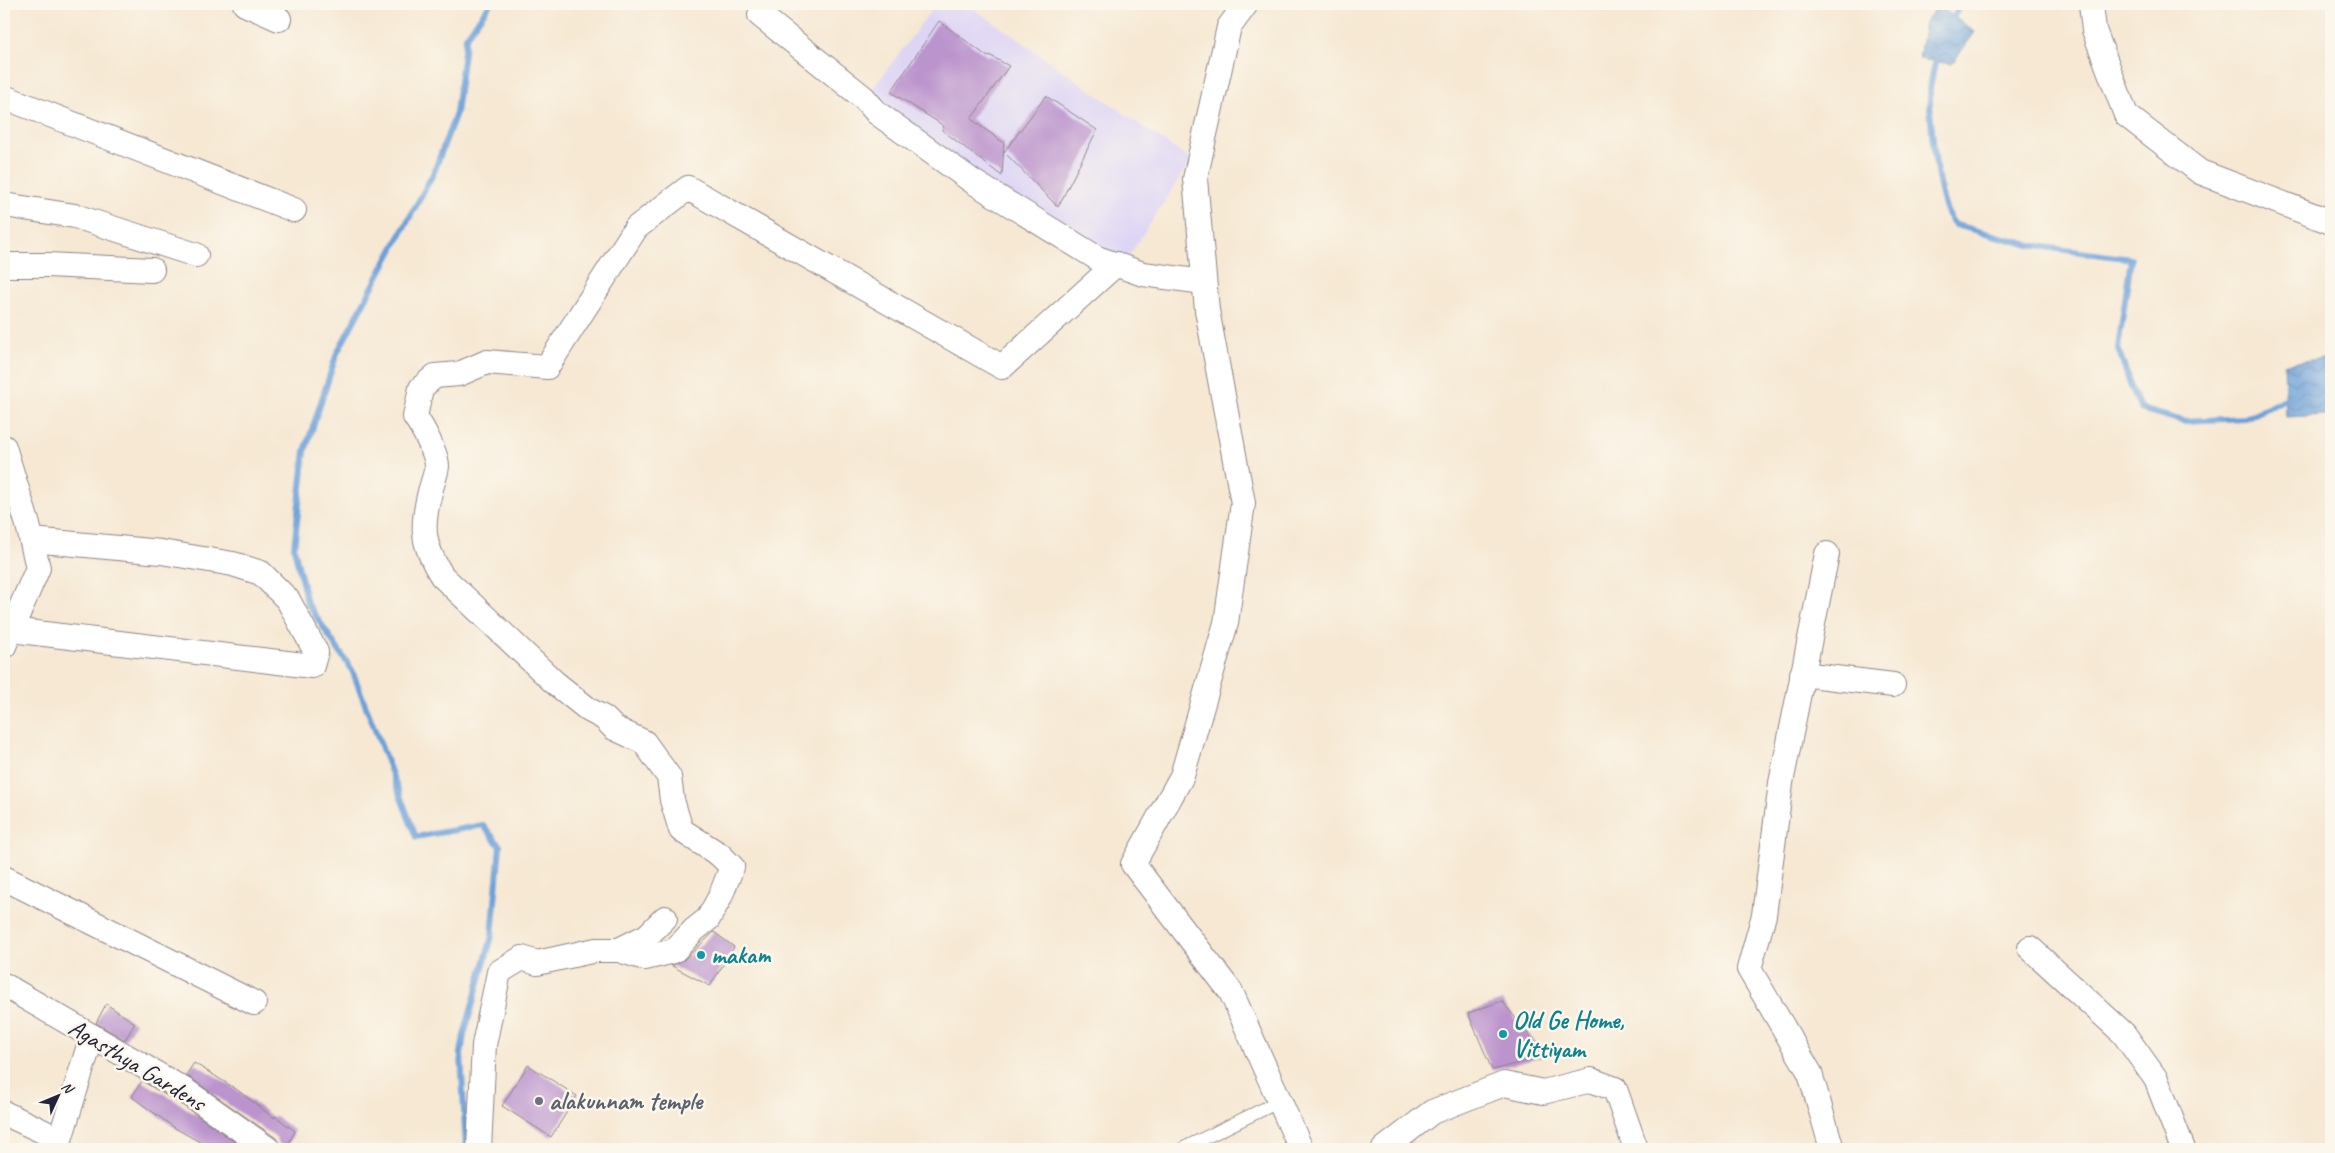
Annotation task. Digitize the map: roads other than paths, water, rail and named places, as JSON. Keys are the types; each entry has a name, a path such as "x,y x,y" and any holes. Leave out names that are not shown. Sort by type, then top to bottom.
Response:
{"street":[{"path":"245,4 279,19"},
{"path":"1246,4 1229,26 1196,178 1207,310 1243,503 1226,623 1182,776 1133,864 1231,992 1301,1149"},
{"path":"2091,4 2094,30 2126,115 2200,172 2331,222"},
{"path":"760,15 864,98 877,113 972,182 1106,261 1143,274 1204,282"},
{"path":"4,97 294,210"},
{"path":"479,1149 484,1045 499,972 522,958 537,963 579,952 619,950 645,958 674,951 694,930 708,919 720,897 732,867 720,855 681,830 672,800 669,777 644,742 614,728 604,718 589,710 554,682 442,576 428,555 424,533 424,515 437,465 423,428 415,417 421,388 435,376 459,374 487,362 547,367 636,228 688,188 1002,367 1106,261"},
{"path":"4,204 75,216 196,255"},
{"path":"4,265 152,270"},
{"path":"4,447 32,540 38,568 7,638 312,666 316,652 288,600 261,573 233,564 161,552 32,540"},
{"path":"1826,554 1781,783 1764,915 1749,969 1810,1073 1832,1149"},
{"path":"1802,674 1893,685"},
{"path":"4,878 254,1003"},
{"path":"619,950 647,936 665,918"},
{"path":"2030,948 2124,1034 2156,1079 2183,1149"},
{"name":"Agasthya Gardens","path":"4,985 186,1091 268,1149"},
{"path":"4,1113 58,1144 92,1036"},
{"path":"1384,1149 1432,1112 1504,1084 1543,1092 1591,1080 1615,1089 1636,1149"}],"lane":[{"path":"1182,1149 1280,1101"}],"water":[{"path":"1939,6 1975,32 1952,64 1919,59 1925,21"},
{"path":"2325,358 2326,415 2286,417 2284,364"}],"waterway":[{"path":"466,1149 461,1054 464,1035 492,936 500,846 483,825 416,837 352,670 307,603 294,548 305,451 337,353 434,172 456,113 466,37 490,4"},
{"path":"1951,23 1960,4"},
{"path":"1937,55 1930,89 1931,119 1935,162 1949,216 1956,225 2030,245 2131,259 2118,348 2133,393 2141,409 2183,421 2245,418 2292,396"},
{"path":"2319,384 2331,380"}],"place":[{"name":"makam","path":"701,955"},
{"name":"Old Ge Home, Vittiyam","path":"1503,1034"},
{"name":"alakunnam temple","path":"539,1101"}]}
